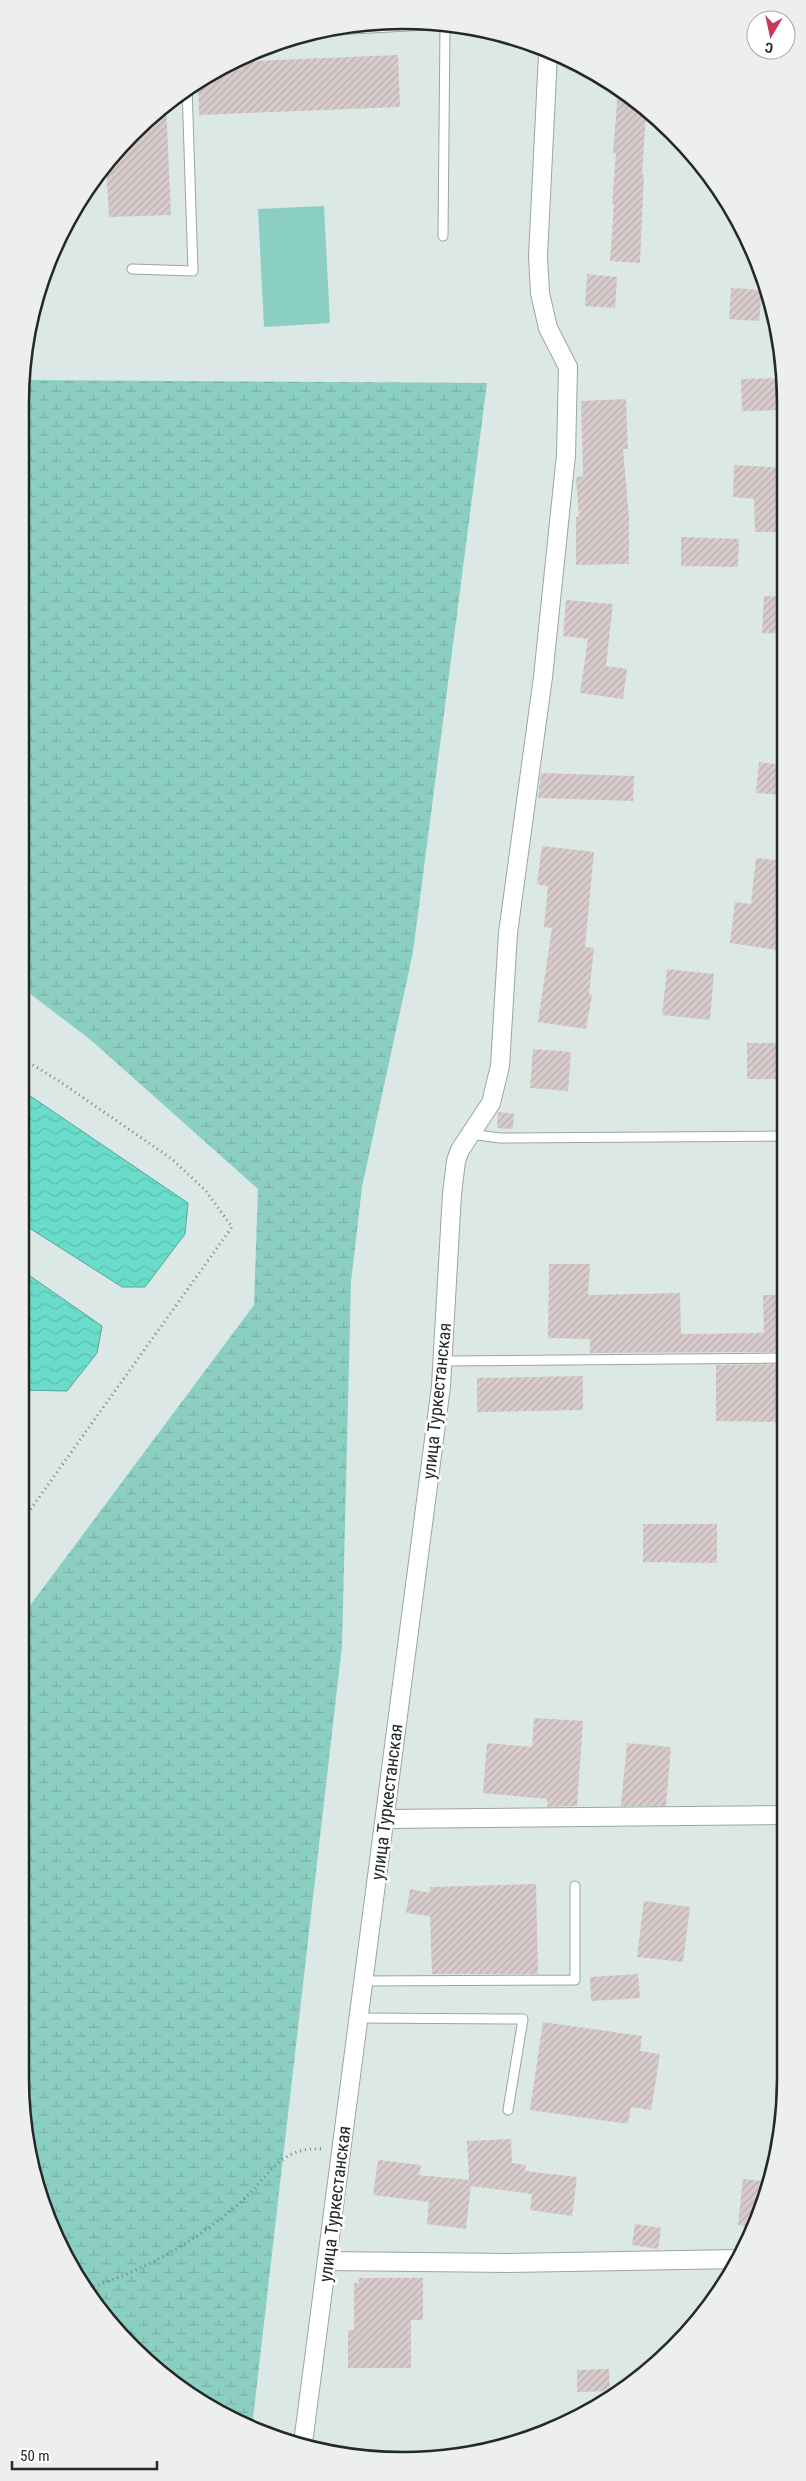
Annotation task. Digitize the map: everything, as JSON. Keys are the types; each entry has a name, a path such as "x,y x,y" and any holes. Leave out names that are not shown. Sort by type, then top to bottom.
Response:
{"street":[{"name":"улица Туркестанская","path":"305,2439 441,1386 452,1194 456,1161 460,1150 490,1103 500,1066 508,934 543,677 566,455 568,367 548,328 540,293 538,256 548,58"},
{"path":"385,1819 777,1815"},
{"path":"327,2261 509,2263 730,2259"}],"lane":[{"path":"443,236 445,31"},
{"path":"132,269 193,271 187,97"},
{"path":"470,1134 500,1138 777,1136"},
{"path":"442,1361 777,1358"},
{"path":"364,1981 574,1980 575,1886"},
{"path":"359,2018 523,2019 508,2110"}],"path":[{"path":"29,1062 60,1081 172,1159 206,1191 232,1227 29,1511"},
{"path":"93,2287 124,2277 195,2237 246,2198 271,2169 292,2152 319,2149 342,2150"}],"green space":[{"path":"324,206 330,323 264,327 258,209"},
{"path":"30,380 487,383 413,952 362,1187 351,1282 342,1646 253,2421 216,2402 175,2375 138,2343 106,2306 79,2265 57,2221 42,2175 32,2127 29,2078 29,1607 254,1305 258,1189 92,1041 29,993"}],"water":[{"path":"29,1095 188,1203 185,1234 145,1287 122,1287 29,1228"},
{"path":"29,1275 102,1326 97,1353 67,1391 29,1390"}],"building":[{"path":"398,55 400,107 199,115 198,90 250,61"},
{"path":"617,97 646,118 640,263 610,261 616,153 613,153"},
{"path":"166,113 171,215 109,217 107,174 138,138"},
{"path":"587,274 617,277 615,308 585,306"},
{"path":"731,288 759,290 761,297 759,321 729,319"},
{"path":"776,378 777,410 742,411 741,379"},
{"path":"626,399 628,449 623,449 629,517 629,564 576,565 576,517 579,517 576,477 583,476 581,401"},
{"path":"734,465 777,468 777,532 755,532 754,499 733,497"},
{"path":"681,537 739,539 738,567 681,566"},
{"path":"764,596 777,597 777,634 762,633"},
{"path":"566,600 613,604 606,666 627,669 623,699 580,693 588,639 563,636"},
{"path":"759,762 777,764 777,794 756,793"},
{"path":"541,773 634,776 633,801 538,798"},
{"path":"542,846 594,852 585,947 594,948 589,994 592,995 586,1029 538,1022 552,928 544,927 548,886 537,884"},
{"path":"756,858 777,860 777,950 730,943 735,902 751,904"},
{"path":"667,969 714,974 710,1020 662,1015"},
{"path":"747,1043 777,1043 777,1079 747,1079"},
{"path":"533,1049 571,1052 568,1091 530,1088"},
{"path":"498,1112 514,1114 513,1129 497,1128"},
{"path":"549,1264 590,1264 588,1295 680,1293 681,1334 764,1333 763,1295 777,1295 777,1352 590,1353 590,1339 548,1338"},
{"path":"777,1364 777,1422 716,1421 716,1365"},
{"path":"583,1376 583,1410 477,1412 477,1378"},
{"path":"643,1524 717,1524 717,1563 643,1562"},
{"path":"534,1718 583,1721 577,1806 547,1807 547,1799 483,1793 487,1743 532,1747"},
{"path":"627,1743 671,1747 666,1806 621,1806"},
{"path":"536,1884 538,1974 432,1974 430,1916 406,1913 410,1889 430,1893 430,1887"},
{"path":"644,1901 690,1907 683,1962 637,1957"},
{"path":"638,1974 640,1998 591,2001 590,1977"},
{"path":"543,2022 642,2036 640,2051 660,2054 651,2110 631,2107 628,2124 530,2110"},
{"path":"511,2139 512,2163 526,2165 525,2171 577,2177 572,2216 530,2210 532,2194 471,2186 466,2229 427,2224 429,2202 373,2195 378,2160 421,2165 419,2175 469,2180 467,2141"},
{"path":"743,2179 762,2181 747,2226 738,2225"},
{"path":"635,2224 661,2228 658,2249 632,2245"},
{"path":"359,2278 423,2278 423,2320 411,2320 411,2368 348,2368 348,2330 354,2330 354,2283 359,2283"},
{"path":"609,2369 610,2390 577,2392 577,2370"}]}
